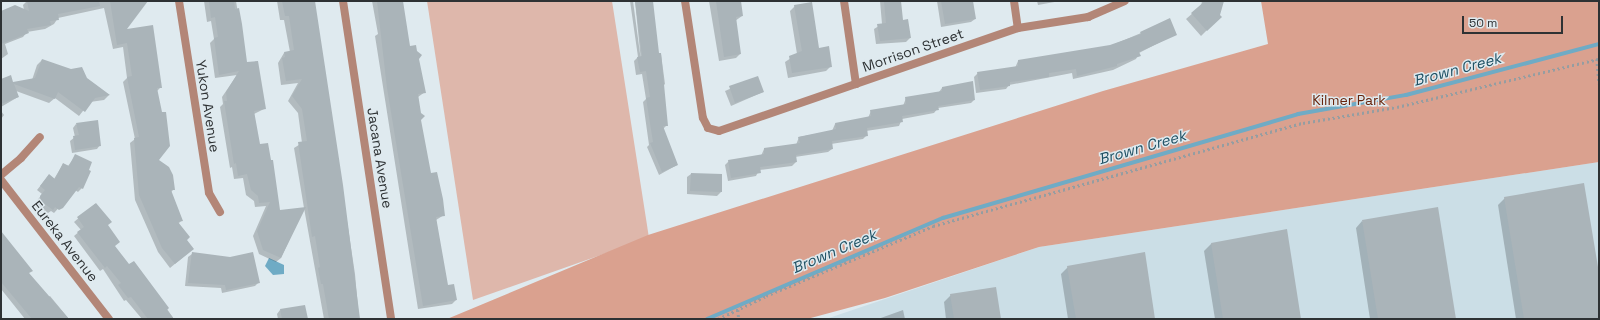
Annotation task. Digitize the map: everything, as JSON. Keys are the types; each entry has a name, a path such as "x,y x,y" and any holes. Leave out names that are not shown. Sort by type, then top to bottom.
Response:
{"street":[{"name":"Yukon Avenue","path":"179,1 209,192 220,212"},
{"name":"Jacana Avenue","path":"343,1 391,319"},
{"name":"Morrison Street","path":"685,1 703,118 711,130 728,130 1018,28 1088,17 1125,1"},
{"path":"844,1 856,84"},
{"path":"1014,1 1018,28"},
{"path":"1,175 21,158 40,137"},
{"name":"Eureka Avenue","path":"1,180 109,319"}],"path":[{"path":"718,319 933,226 1303,123 1397,106 1598,59 1599,84"},
{"path":"738,310 739,319"}],"shaded area":[{"path":"427,1 612,1 649,238 473,300"},
{"path":"1599,162 1599,319 826,319 1039,247"}],"green space":[{"name":"Kilmer Park","path":"1261,1 1599,1 1599,162 1039,247 885,298 807,319 447,319 648,235 1103,91 1268,44"}],"water":[{"path":"269,258 284,265 284,274 273,275 265,266"}],"building":[{"path":"27,1 99,1 100,6 58,14 59,20 50,21 51,25 27,29 29,33 1,44 1,11 15,5 29,11"},
{"path":"110,1 148,1 127,29 153,25 162,88 157,88 162,112 166,112 170,146 159,160 169,167 173,175 175,190 171,190 183,221 178,222 190,237 187,240 194,249 175,264 162,248 139,195 134,138 139,137 127,77 132,76 127,43 117,45"},
{"path":"209,1 234,1 235,9 239,8 247,62 258,61 266,109 254,111 260,144 268,143 271,160 273,160 280,210 306,207 281,258 263,250 257,231 270,202 259,203 258,196 251,190 247,174 238,176 236,163 234,164 224,101 227,101 226,92 239,71 219,75 214,38 218,37 215,17 211,18"},
{"path":"282,1 315,1 343,185 360,319 329,319 323,284 321,284 318,268 320,267 315,236 312,237 298,142 307,141 302,109 292,96 302,79 286,81 282,58 285,57 284,52 294,50 289,16 285,16"},
{"path":"377,1 403,1 410,46 416,45 417,51 422,55 419,59 426,93 418,94 421,113 425,116 421,120 431,173 437,172 443,199 445,216 436,217 448,285 454,284 457,300 423,306 387,88"},
{"path":"635,1 653,1 659,53 661,53 668,126 663,126 678,165 662,172 650,143 653,142 646,98 650,97 646,71 640,72 637,57 642,56"},
{"path":"716,1 741,1 743,16 736,17 741,54 724,57"},
{"path":"884,1 901,1 903,20 908,19 911,38 880,41 877,24 886,23"},
{"path":"941,1 973,1 976,19 945,24"},
{"path":"1205,1 1224,1 1220,15 1222,17 1207,31 1191,13"},
{"path":"812,2 819,48 829,46 832,67 792,73 789,56 802,51 794,5"},
{"path":"1170,18 1177,35 1139,52 1141,56 1117,64 1117,66 1077,76 1076,69 1049,73 1049,77 1010,82 1010,86 980,90 977,72 1018,66 1018,60 1110,45 1141,34 1140,32"},
{"path":"42,59 71,69 82,67 87,78 110,95 95,98 85,112 58,92 55,99 14,84 19,97 1,104 1,79 11,75 13,82 35,78"},
{"path":"758,76 764,92 735,103 729,86"},
{"path":"973,81 975,100 938,106 939,110 902,116 903,122 867,128 868,136 832,141 833,149 796,155 797,162 760,167 761,173 731,178 728,160 764,154 764,148 800,143 798,137 836,129 835,123 871,116 870,110 906,104 905,97 942,91 942,87"},
{"path":"98,120 101,146 75,150 73,136 79,135 76,123"},
{"path":"75,154 92,162 89,170 91,171 83,189 79,187 63,208 59,210 55,207 53,210 41,201 40,196 45,190 40,186 49,174 55,179 63,163 69,166"},
{"path":"691,173 722,174 722,192 690,191"},
{"path":"1584,183 1599,273 1599,319 1524,319 1504,197"},
{"path":"96,203 112,222 108,225 120,242 115,246 129,264 134,261 169,308 167,310 174,319 148,319 131,297 128,298 118,285 121,283 107,266 105,268 77,232 84,227 77,217"},
{"path":"1438,207 1456,319 1378,319 1362,220"},
{"path":"1287,229 1301,319 1223,319 1211,243"},
{"path":"1,231 33,271 29,273 69,319 32,319 1,282"},
{"path":"192,252 230,257 253,252 260,283 226,290 225,285 188,283"},
{"path":"1145,252 1155,319 1076,319 1067,266"},
{"path":"996,287 1001,319 954,319 950,294"},
{"path":"305,305 308,319 282,319 280,309"}],"waterway":[{"name":"Brown Creek","path":"707,319 943,218 1298,114 1406,95 1599,44"}]}
